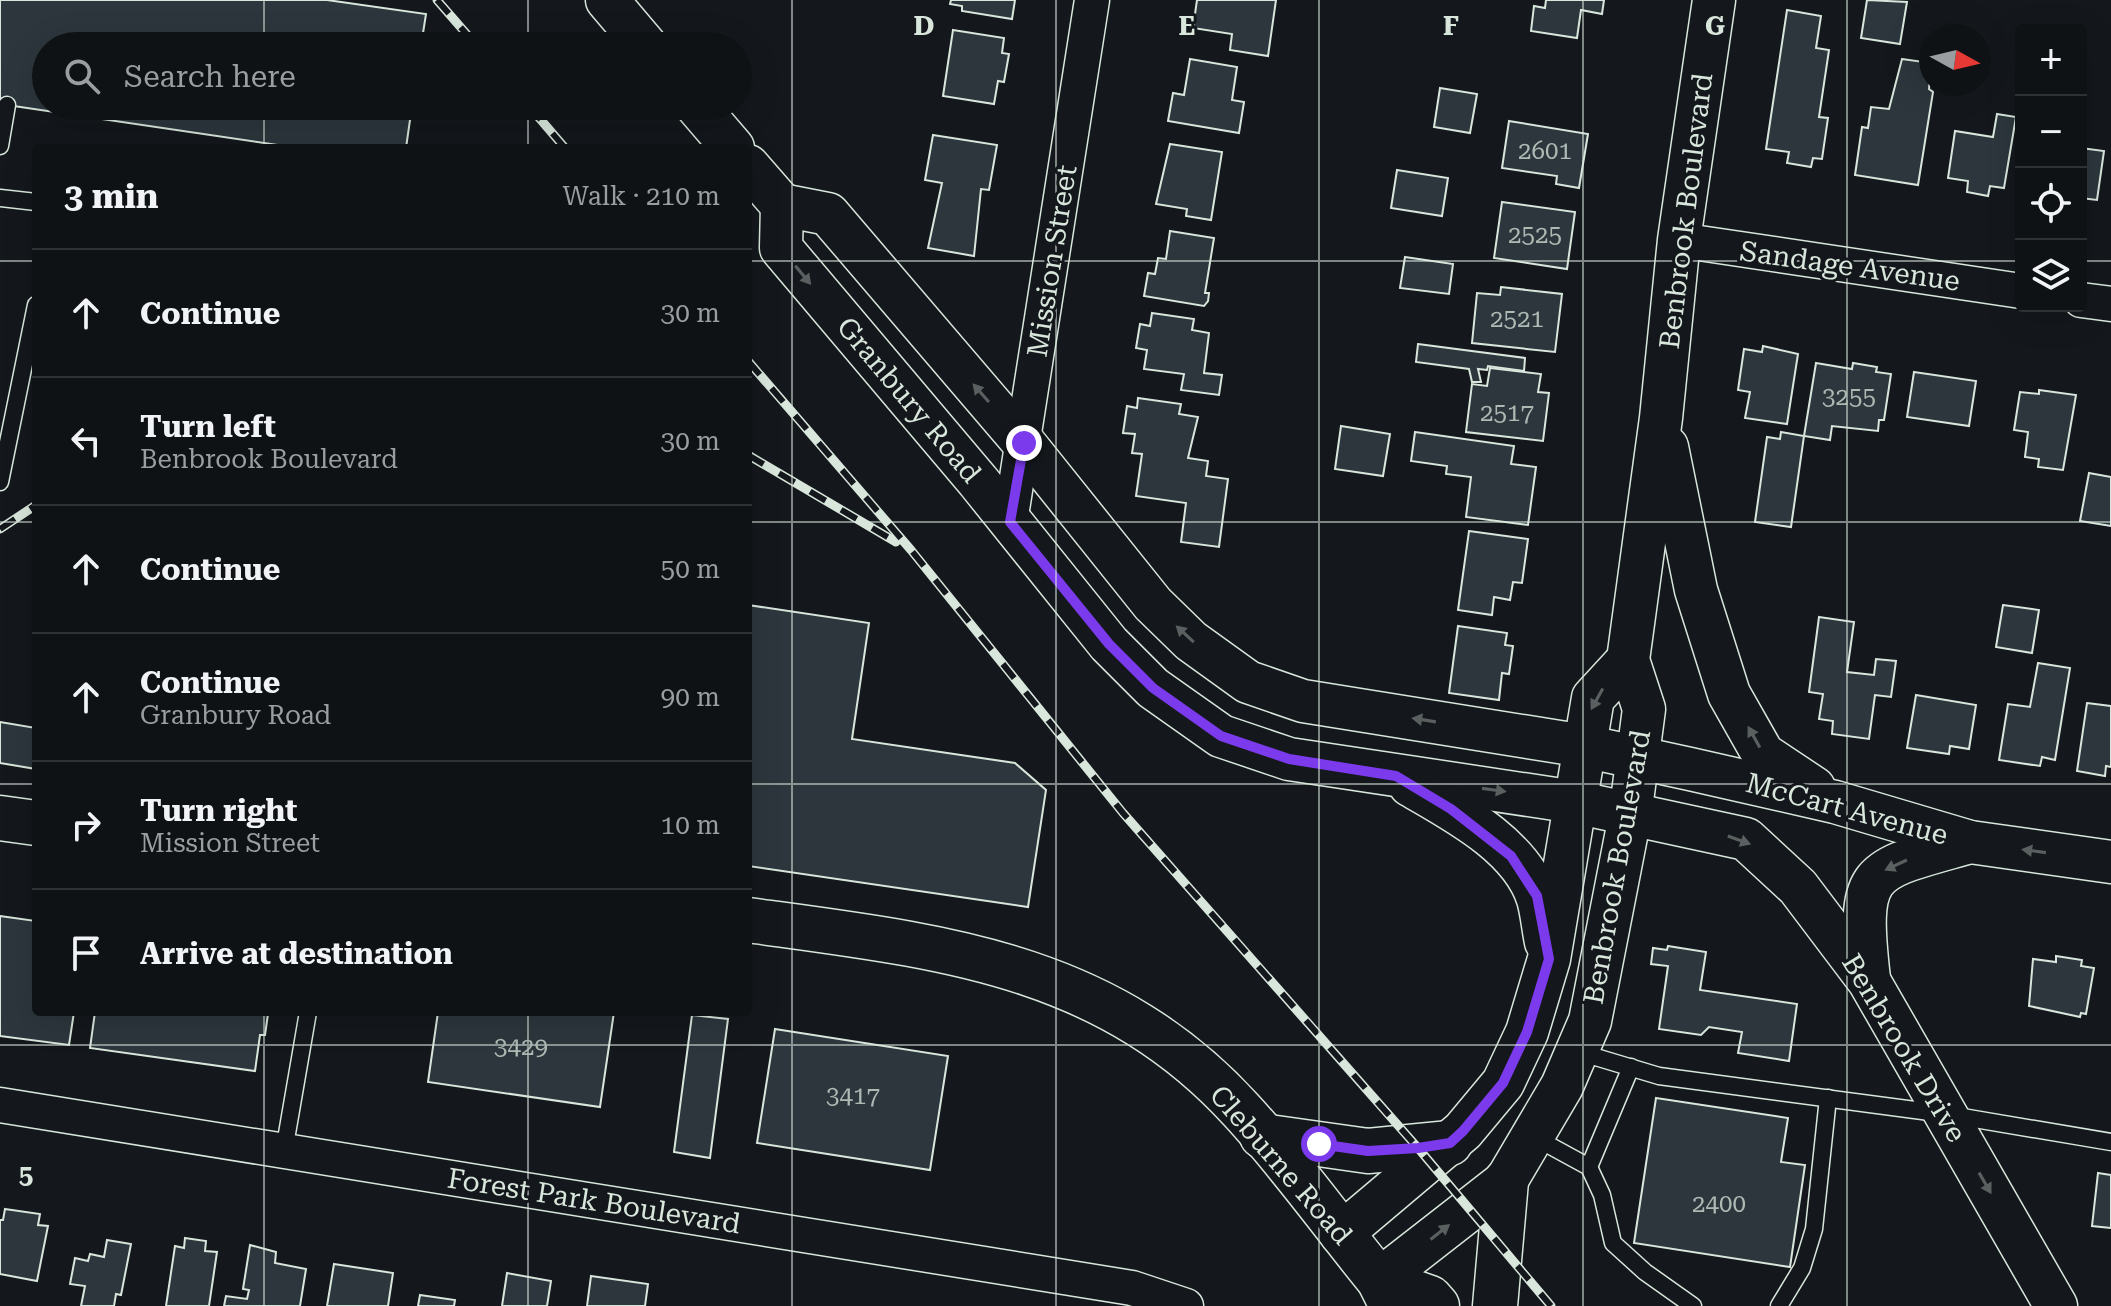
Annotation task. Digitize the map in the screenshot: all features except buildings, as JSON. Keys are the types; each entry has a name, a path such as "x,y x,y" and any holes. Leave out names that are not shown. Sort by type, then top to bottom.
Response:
{"main road":[{"path":"0,818 32,822"},
{"name":"Cleburne Road","path":"752,921 917,944 1043,976 1083,992 1141,1024 1240,1109 1385,1293"},
{"path":"1262,1136 1368,1151 1450,1143"},
{"path":"1495,1306 1506,1181"},
{"path":"1385,1293 1430,1298 1437,1306"}],"street":[{"path":"607,0 634,32"},
{"name":"Mission Street","path":"1010,522 1092,0"},
{"name":"Benbrook Boulevard","path":"1385,1293 1506,1181 1562,1086 1590,1021 1607,950 1647,819 1638,760 1644,709 1628,660 1661,418 1679,240 1714,0"},
{"path":"709,120 730,144"},
{"path":"752,171 782,205"},
{"name":"Granbury Road","path":"1584,746 1303,701 1248,682 1191,641 1153,604 1024,443 828,214 782,205 781,248 1109,644 1153,688 1221,736 1289,759 1575,802 1647,819"},
{"name":"Sandage Avenue","path":"1679,240 2015,290"},
{"path":"2087,301 2111,304"},
{"path":"1661,418 1696,590 1729,694 1763,754 1835,802"},
{"name":"Benbrook Boulevard","path":"1341,1234 1450,1143 1503,1083 1527,1032 1549,959 1593,698 1628,660"},
{"name":"McCart Avenue","path":"1584,746 1835,802 1970,842 2111,862"},
{"path":"1396,776 1451,809 1511,856 1537,896 1549,959"},
{"name":"Benbrook Drive","path":"1647,819 1746,839 1798,887 1869,981 2056,1306"},
{"path":"1869,981 1864,908 1878,876 1890,864 1970,842"},
{"name":"Forest Park Boulevard","path":"0,1105 1132,1288 1186,1306"}],"lane":[{"path":"0,146 7,105"},
{"path":"0,198 32,202"},
{"path":"0,482 32,326"},
{"path":"284,1151 307,1016"},
{"path":"1577,1051 1659,1076 1945,1114 2111,1142"},
{"path":"1589,1167 1631,1067"},
{"path":"1779,1306 1802,1268 1814,1229 1828,1098"},
{"path":"1532,1136 1589,1167 1602,1195 1613,1243 1645,1272 1693,1306"}],"railway":[{"path":"437,0 465,32"},
{"path":"541,120 562,144"},
{"path":"752,366 911,550 1123,813 1418,1148 1551,1306"},
{"path":"752,457 896,542"},
{"path":"0,529 32,508"}],"route":[{"path":"1024,443 1010,522 1109,644 1153,688 1221,736 1289,759 1396,776 1451,809 1511,856 1537,896 1549,959 1527,1032 1503,1083 1463,1131 1450,1143 1418,1148 1368,1151 1319,1144"}]}
